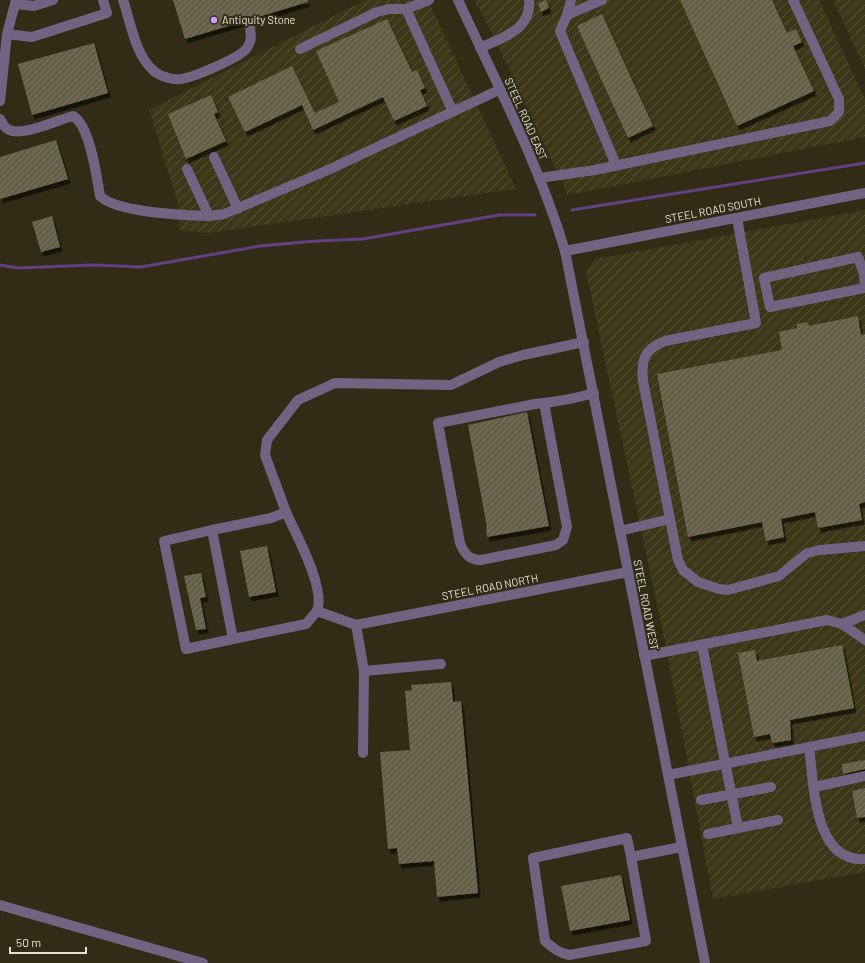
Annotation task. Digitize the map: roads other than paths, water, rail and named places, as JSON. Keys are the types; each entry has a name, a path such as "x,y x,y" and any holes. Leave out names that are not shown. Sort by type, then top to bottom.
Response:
{"street":[{"path":"0,102 7,34 15,2 34,6 53,0"},
{"path":"7,34 35,36 107,13 103,0"},
{"path":"123,0 139,49 148,64 156,73 169,78 182,79 226,63 239,56 247,49 252,38 250,28"},
{"path":"300,49 377,12 389,9 406,9 429,0"},
{"name":"STEEL ROAD EAST","path":"458,0 539,178 555,218 565,251"},
{"path":"480,48 519,28 528,15 529,0"},
{"path":"571,0 568,15 560,31 616,165"},
{"path":"568,15 602,0"},
{"path":"539,178 616,165 830,121 839,112 839,99 793,0"},
{"path":"406,9 453,112"},
{"path":"0,119 2,125 8,129 20,132 73,116 81,124 90,146 99,182 100,196 104,200 116,205 169,214 208,216 224,214 238,209 499,90"},
{"path":"214,157 238,209"},
{"path":"187,169 208,216"},
{"name":"STEEL ROAD SOUTH","path":"565,251 865,193"},
{"path":"737,218 756,323 665,341 652,348 643,360 643,380 678,560 683,570 698,582 719,589 728,590 779,576 808,553 820,550 865,546"},
{"name":"STEEL ROAD WEST","path":"565,251 705,963"},
{"path":"858,257 864,274 865,288 770,307 764,278 858,257"},
{"path":"286,512 271,518 164,541 186,649 306,624 316,611 319,604 315,579 286,512 265,455 267,440 298,400 335,383 451,385 505,360 523,354 584,342"},
{"path":"544,403 567,527 565,536 556,546 481,560 471,558 467,555 460,543 438,423 544,403 575,399 594,393"},
{"path":"620,531 670,519"},
{"path":"212,530 233,639"},
{"name":"STEEL ROAD NORTH","path":"356,625 628,572"},
{"path":"316,611 356,625 364,671 363,753"},
{"path":"842,624 865,616"},
{"path":"644,656 827,620 842,624 865,640"},
{"path":"702,645 738,828"},
{"path":"364,671 441,664"},
{"path":"668,775 865,736"},
{"path":"809,747 821,825 828,840 835,850 850,858 865,859"},
{"path":"815,787 865,776"},
{"path":"701,800 771,787"},
{"path":"708,834 778,820"},
{"path":"627,838 631,857 646,941 570,955 563,954 551,947 545,941 533,858 627,838"},
{"path":"631,857 681,847"},
{"path":"0,905 202,963"}],"waterway":[{"path":"572,210 865,163"},
{"path":"0,265 17,268 93,265 141,267 260,246 363,239 499,215 535,215"}],"place":[{"name":"Antiquity Stone","path":"214,20"}]}
